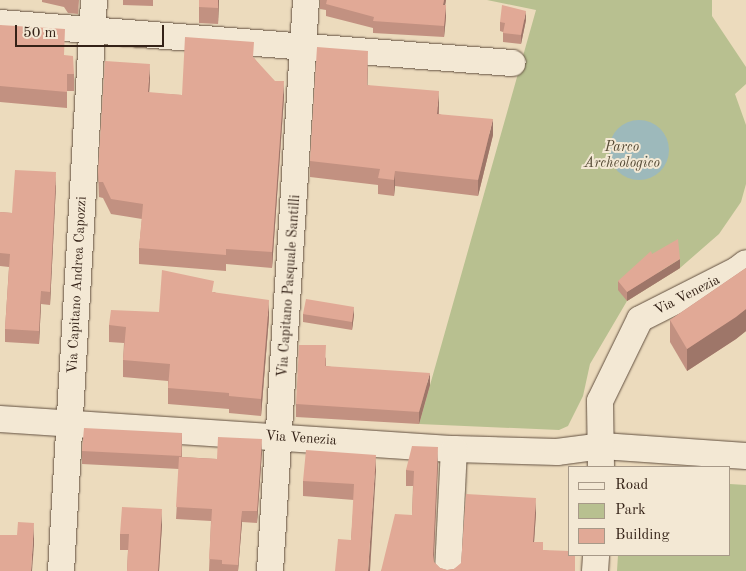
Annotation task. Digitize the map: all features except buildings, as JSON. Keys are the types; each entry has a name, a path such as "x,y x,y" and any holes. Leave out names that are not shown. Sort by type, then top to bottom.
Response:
{"street":[{"name":"Via Capitano Andrea Capozzi","path":"61,571 94,0"},
{"name":"Via Capitano Pasquale Santilli","path":"270,571 306,0"},
{"path":"0,23 512,63"},
{"name":"Via Venezia","path":"602,457 600,401 640,319 737,270 746,263"},
{"name":"Via Venezia","path":"0,419 454,449 557,452 602,457 746,456"},
{"path":"448,571 454,449"},
{"path":"595,571 596,556"}],"green space":[{"name":"Parco Archeologico","path":"487,0 712,0 712,16 746,67 746,84 735,94 746,125 746,184 741,202 719,234 680,268 627,301 590,364 583,396 568,426 559,430 419,424 536,10"},
{"path":"731,484 746,485 746,571 617,571 618,556 731,556"}],"water":[{"path":"633,120 645,120 656,125 664,133 669,144 667,162 656,175 645,180 633,180 622,175 614,167 609,156 609,144 614,133 622,125"}]}
